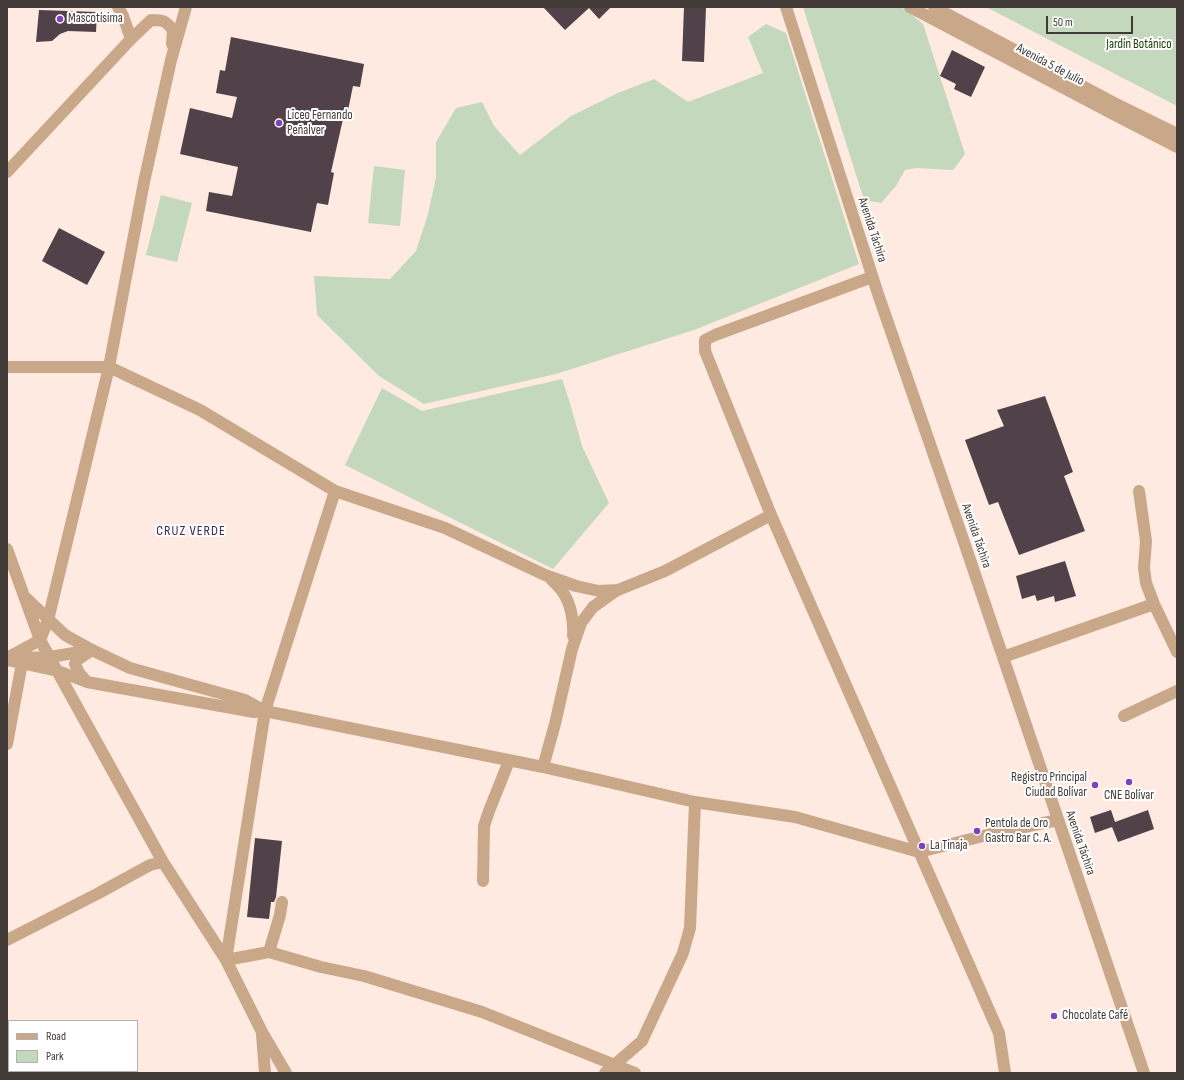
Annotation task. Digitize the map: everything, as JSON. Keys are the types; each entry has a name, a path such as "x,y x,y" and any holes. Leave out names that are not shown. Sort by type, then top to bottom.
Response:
{"street":[{"path":"118,7 123,16 131,39"},
{"path":"7,659 40,640 48,620 109,367 144,182 171,60 186,7"},
{"name":"Avenida Táchira","path":"786,7 872,277 1144,1073"},
{"name":"Avenida 5 de Julio","path":"910,7 1177,147"},
{"name":"Avenida 5 de Julio","path":"934,7 1111,101 1177,134"},
{"path":"7,172 131,39 151,20 162,20 172,30 171,60"},
{"path":"872,277 715,335 705,340 705,351 771,515 918,852 999,1033 1005,1073"},
{"path":"7,367 109,367 200,410 335,491 445,528 549,577 576,586 598,591 618,590"},
{"path":"226,960 265,711 335,491"},
{"path":"1139,491 1146,541 1144,575 1154,604 1177,652"},
{"path":"544,767 572,649 581,623 593,607 618,590 665,571 771,515"},
{"path":"7,549 40,640 163,862 226,960 262,1032 286,1073"},
{"path":"549,577 562,592 568,604 573,626 572,649"},
{"path":"24,596 40,601 48,597 57,585"},
{"path":"24,596 65,635 92,650 130,668 245,700 265,711"},
{"path":"1003,657 1154,604"},
{"path":"7,659 50,657 92,650"},
{"path":"87,682 79,673 75,664 77,660 92,650"},
{"path":"7,659 58,671 87,682 254,712 265,711 544,767 695,802 795,817 918,852 995,833 1058,820"},
{"path":"7,744 22,663"},
{"path":"1124,716 1177,690"},
{"path":"483,881 484,826 509,760"},
{"path":"610,1069 642,1041 683,953 690,928 695,802"},
{"path":"7,940 150,865 163,862"},
{"path":"269,952 280,915 282,902"},
{"path":"226,960 269,952 321,967 364,976 482,1012 610,1069 635,1073"},
{"path":"262,1032 265,1073"}],"green space":[{"path":"803,7 900,7 905,9 923,24 965,154 953,170 916,168 905,170 896,186 881,203 864,200"},
{"name":"Jardín Botánico","path":"986,7 1177,7 1177,106"},
{"path":"766,24 786,33 859,264 694,330 556,374 424,404 379,376 317,315 314,276 390,279 416,251 428,214 436,177 436,142 456,108 482,102 494,126 520,155 571,116 618,93 654,79 688,102 763,73 748,37"},
{"path":"374,166 405,170 400,226 368,223"},
{"path":"161,195 192,203 177,262 146,255"},
{"path":"562,379 582,446 609,503 553,569 345,465 382,388 422,411"}],"building":[{"path":"543,7 611,7 599,19 589,8 565,30"},
{"path":"684,7 706,7 704,62 682,61"},
{"path":"39,10 97,12 96,32 68,31 60,34 52,41 36,42"},
{"path":"231,37 364,64 360,87 353,86 346,120 343,119 331,172 334,173 328,205 317,203 311,232 206,211 209,192 232,196 238,167 180,154 190,108 232,118 237,97 216,93 220,70 225,71"},
{"path":"952,50 985,67 971,97 954,89 956,84 940,76"},
{"path":"59,228 105,252 87,285 42,261"},
{"path":"1045,396 1073,472 1064,476 1085,531 1019,555 998,502 989,505 965,440 1004,426 997,410"},
{"path":"1065,561 1076,596 1055,602 1054,596 1037,601 1035,595 1022,599 1016,576"},
{"path":"1111,810 1115,822 1148,810 1154,829 1118,842 1112,827 1095,833 1090,817"},
{"path":"255,838 282,841 276,897 274,902 271,902 269,919 247,917"}],"place":[{"name":"Mascotísima","path":"60,19"},
{"name":"Liceo Fernando Peñalver","path":"279,123"},
{"name":"CNE Bolívar","path":"1129,782"},
{"name":"Registro Principal Ciudad Bolívar","path":"1095,785"},
{"name":"Pentola de Oro Gastro Bar C. A.","path":"977,831"},
{"name":"La Tinaja","path":"922,846"},
{"name":"Chocolate Café","path":"1054,1016"}],"district":[{"name":"CRUZ VERDE","path":"191,531"}]}
